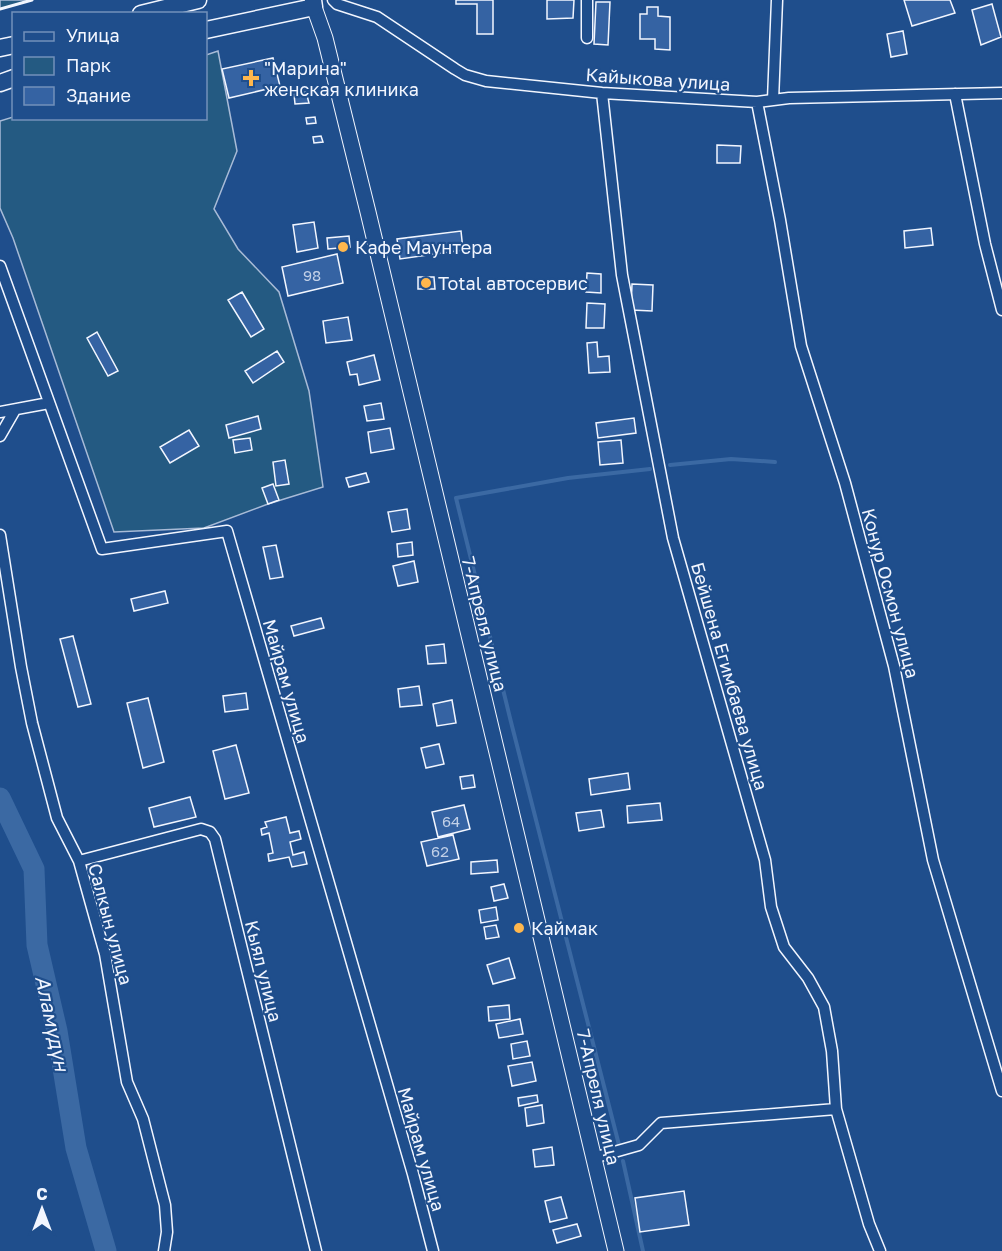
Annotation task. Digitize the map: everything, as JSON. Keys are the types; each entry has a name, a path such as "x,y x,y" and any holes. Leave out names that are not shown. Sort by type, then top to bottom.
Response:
{"main road":[{"path":"149,12 198,0"},
{"path":"207,30 314,3"},
{"name":"7-Апреля улица","path":"314,3 325,38 368,212 616,1251"}],"street":[{"path":"586,38 587,0"},
{"path":"773,100 777,0"},
{"path":"314,3 335,2"},
{"name":"Кайыкова улица","path":"335,2 377,17 465,75 486,81 602,93 757,102 789,98 1002,93"},
{"name":"Бейшена Егимбаева улица","path":"602,93 622,275 673,538 765,860 774,917 784,947 808,978 824,1007 832,1052 836,1108 869,1224 880,1251"},
{"path":"955,94 985,244 1002,310"},
{"name":"Конур Осмон улица","path":"757,102 801,346 848,495 894,666 933,860 1002,1091"},
{"name":"Майрам улица","path":"0,266 102,549 226,531 413,1174 433,1251"},
{"path":"0,412 49,403"},
{"path":"0,436 15,410"},
{"name":"Салкын улица","path":"0,535 32,723 57,818 79,861 105,954 127,1082 143,1119 165,1205 167,1232 164,1251"},
{"name":"Кыял улица","path":"79,861 201,829 210,831 214,839 316,1251"},
{"path":"593,1158 639,1145 661,1123 836,1108"}],"green space":[{"path":"0,0 32,0 0,9"},
{"path":"218,51 237,151 214,209 238,249 279,292 309,391 323,487 268,504 204,528 114,532 13,238 0,208 0,121 12,117 12,120 207,120 207,55"}],"building":[{"path":"456,0 493,0 493,34 477,34 477,4 456,4"},
{"path":"547,0 574,0 573,18 547,19"},
{"path":"904,0 950,0 955,13 912,26"},
{"path":"596,2 610,2 608,45 594,44"},
{"path":"992,4 1001,37 981,45 972,10"},
{"path":"647,7 658,7 658,16 670,17 670,50 655,49 655,39 640,39 640,14 647,14"},
{"path":"903,31 907,54 891,57 887,34"},
{"name":"\"Марина\" женская клиника","path":"273,58 280,86 229,98 222,69"},
{"path":"306,92 309,103 295,104 294,94"},
{"path":"315,117 316,123 307,124 306,118"},
{"path":"321,136 323,142 314,143 313,137"},
{"path":"717,145 741,146 740,163 717,163"},
{"path":"314,222 318,248 297,252 293,225"},
{"path":"931,228 933,245 905,248 904,231"},
{"path":"461,231 463,250 400,259 397,239"},
{"path":"349,236 350,247 328,249 327,238"},
{"path":"337,254 343,283 288,296 282,267"},
{"path":"587,273 601,274 601,293 586,292"},
{"name":"Total автосервис","path":"418,277 434,277 435,289 418,289"},
{"path":"632,284 653,285 652,311 631,310"},
{"path":"242,292 264,329 251,337 228,300"},
{"path":"587,303 605,304 604,328 586,328"},
{"path":"348,317 352,340 326,343 323,321"},
{"path":"97,332 118,371 108,376 87,338"},
{"path":"597,342 598,357 609,356 610,372 589,373 587,343"},
{"path":"277,351 284,362 253,383 245,371"},
{"path":"374,355 380,380 359,385 357,374 350,375 347,362"},
{"path":"381,403 384,419 367,421 364,406"},
{"path":"258,416 261,429 229,438 226,425"},
{"path":"634,418 636,433 598,438 596,423"},
{"path":"390,428 394,449 371,453 368,432"},
{"path":"189,430 199,446 170,463 160,447"},
{"path":"250,438 252,450 235,453 233,440"},
{"path":"621,440 623,463 600,465 598,442"},
{"path":"285,460 289,484 276,486 273,462"},
{"path":"366,473 369,482 349,487 346,478"},
{"path":"273,484 279,500 268,504 262,488"},
{"path":"407,509 410,529 392,532 388,512"},
{"path":"412,542 413,555 398,557 397,544"},
{"path":"276,545 283,577 270,579 263,547"},
{"path":"414,561 418,582 398,586 393,566"},
{"path":"165,591 168,603 134,611 131,599"},
{"path":"321,618 324,628 294,636 291,626"},
{"path":"73,636 91,704 78,707 60,639"},
{"path":"444,644 446,663 428,664 426,646"},
{"path":"419,686 422,705 400,707 398,689"},
{"path":"246,693 248,709 225,712 223,696"},
{"path":"148,698 164,762 143,768 127,703"},
{"path":"452,700 456,723 437,726 433,704"},
{"path":"439,744 444,764 426,768 421,748"},
{"path":"236,745 249,793 225,799 213,751"},
{"path":"628,773 630,789 591,795 589,779"},
{"path":"473,775 475,787 462,789 460,777"},
{"path":"190,797 196,817 154,827 149,808"},
{"path":"660,803 662,820 628,823 627,806"},
{"path":"464,805 470,829 438,837 432,812"},
{"path":"601,810 604,827 579,831 576,813"},
{"path":"286,817 290,833 299,831 301,839 290,842 293,855 304,852 307,864 292,867 289,857 269,861 268,854 273,853 269,833 262,835 261,829 267,827 265,822"},
{"path":"453,835 459,859 427,866 421,842"},
{"path":"497,860 498,872 471,874 471,862"},
{"path":"504,884 508,898 494,901 491,887"},
{"path":"496,907 498,920 481,923 479,910"},
{"path":"496,925 499,937 486,939 484,927"},
{"path":"509,958 515,978 493,984 487,965"},
{"path":"509,1005 510,1019 489,1021 488,1007"},
{"path":"520,1019 523,1034 499,1038 496,1024"},
{"path":"527,1041 530,1056 513,1059 511,1044"},
{"path":"532,1062 536,1081 512,1086 508,1066"},
{"path":"537,1095 538,1102 519,1106 518,1098"},
{"path":"542,1105 544,1123 527,1126 525,1108"},
{"path":"552,1147 554,1165 535,1167 533,1150"},
{"path":"684,1191 689,1225 640,1232 635,1198"},
{"path":"561,1197 567,1218 550,1222 545,1201"},
{"path":"577,1224 581,1236 557,1243 553,1230"}],"waterway":[{"path":"670,465 731,459 775,462"},
{"path":"619,1145 456,498 568,478 650,469"},
{"name":"Аламүдүн","path":"0,798 34,869 37,945 57,1031 76,1148 106,1251"},
{"path":"623,1161 643,1251"}],"wall":[{"path":"0,9 32,0"}],"place":[{"name":"\"Марина\" женская клиника","path":"251,78"},
{"name":"Кафе Маунтера","path":"343,247"},
{"name":"Total автосервис","path":"426,283"},
{"name":"Каймак","path":"519,928"}]}
